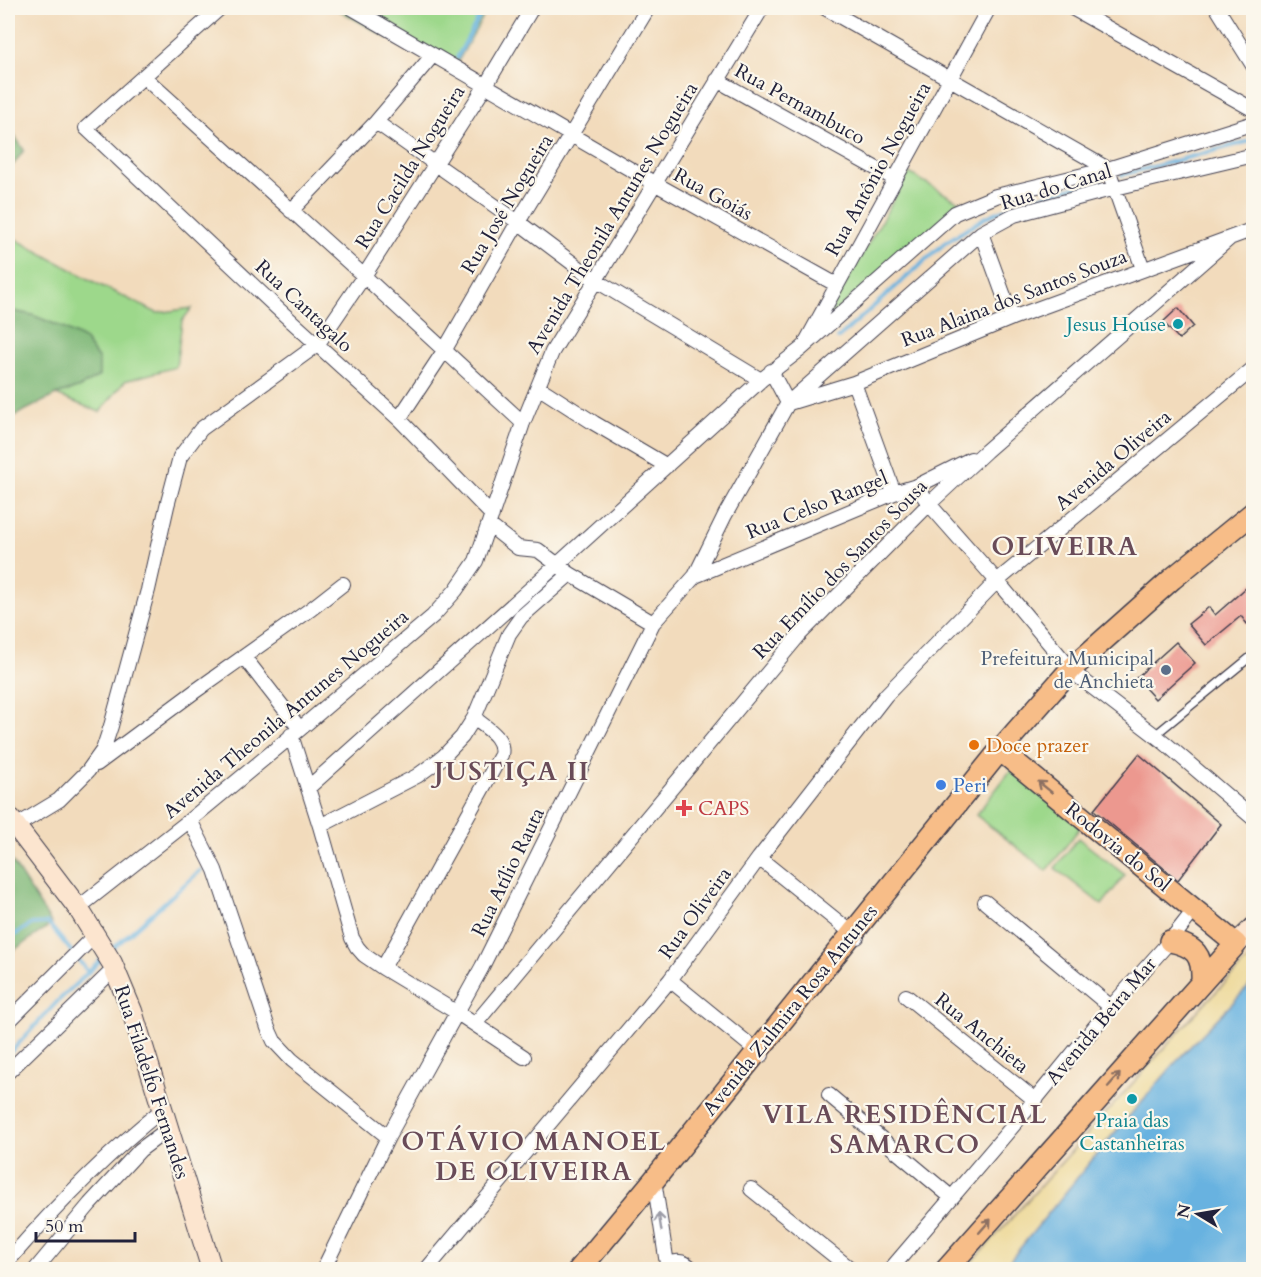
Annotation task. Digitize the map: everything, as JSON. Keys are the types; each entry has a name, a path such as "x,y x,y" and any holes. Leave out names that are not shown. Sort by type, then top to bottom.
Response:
{"main road":[{"name":"Avenida Zulmira Rosa Antunes","path":"589,1269 654,1184 1002,752 1073,671 1253,515"},
{"name":"Rodovia do Sol","path":"1002,752 1236,944"},
{"name":"Rua Filadelfo Fernandes","path":"12,821 78,908 106,954 132,1011 212,1269"},
{"path":"946,1269 1202,981 1254,927"},
{"path":"1170,941 1184,944 1200,959 1203,968 1202,981"},
{"name":"Avenida Zulmira Rosa Antunes","path":"579,1269 654,1184"}],"street":[{"path":"220,8 144,77 523,423"},
{"name":"Rua Goiás","path":"352,8 654,183 837,285"},
{"name":"Rua Cacilda Nogueira","path":"88,771 103,750 111,726 148,590 180,457 201,429 317,345 364,276 486,85 532,8"},
{"name":"Rua José Nogueira","path":"399,419 444,351 518,222 648,8"},
{"name":"Avenida Theonila Antunes Nogueira","path":"78,908 190,820 434,616 456,590 476,561 523,423 552,352 762,8"},
{"path":"825,8 1108,169 1143,269"},
{"name":"Rua Antônio Nogueira","path":"801,349 989,8"},
{"path":"1072,8 1254,110"},
{"path":"1217,8 1254,68"},
{"path":"291,211 376,122 433,55"},
{"name":"Rua Cantagalo","path":"144,77 86,128 399,419 491,520"},
{"name":"Rua Pernambuco","path":"717,80 895,179"},
{"path":"376,122 595,279 766,376 788,403"},
{"name":"Rua do Canal","path":"801,349 955,213 996,196 1108,169 1254,123"},
{"name":"Rua do Canal","path":"788,403 981,233 1014,215 1254,155"},
{"name":"Rua Alaina dos Santos Souza","path":"788,403 854,383 1012,318 1254,229"},
{"path":"981,233 1012,318"},
{"name":"Rua Emílio dos Santos Sousa","path":"475,1024 800,634 929,504 986,451 1230,238"},
{"path":"308,788 766,376 801,349"},
{"name":"Avenida Oliveira","path":"997,581 1254,368"},
{"path":"854,383 894,493"},
{"path":"538,387 667,466"},
{"name":"Rua Atílio Rauta","path":"323,1269 388,1137 487,956 653,623 695,576 725,515 788,403"},
{"name":"Rua Celso Rangel","path":"695,576 894,493 917,486 986,451"},
{"path":"917,486 929,504 1073,671 1155,735 1254,819"},
{"path":"491,520 518,548 538,550 557,566 653,623"},
{"path":"320,826 417,776 449,751 462,737 474,718 509,634 521,617 570,574"},
{"name":"Rua Oliveira","path":"426,1269 670,980 759,858 886,695 997,581"},
{"path":"12,821 60,800 88,771 343,584"},
{"path":"244,657 295,732 308,788 352,938 364,955 524,1057"},
{"path":"383,968 501,755 502,748 498,738 474,718"},
{"path":"190,820 214,870 267,1028 274,1041 292,1060 388,1137"},
{"path":"759,858 855,935"},
{"path":"986,902 1111,1007"},
{"name":"Avenida Beira Mar","path":"890,1269 1195,909"},
{"path":"8,1022 79,950 106,954"},
{"path":"8,1072 106,954"},
{"path":"670,980 760,1053"},
{"name":"Rua Anchieta","path":"906,996 1035,1100"},
{"path":"829,1095 951,1197"},
{"path":"8,1261 131,1134 165,1120"},
{"path":"35,1269 165,1120"},
{"path":"654,1184 664,1267 680,1261 693,1269"},
{"path":"751,1189 852,1269"}],"lane":[{"path":"1155,735 1254,654"}],"green space":[{"path":"335,8 488,8 452,72"},
{"path":"8,126 24,150 8,169"},
{"path":"909,173 961,203 824,321"},
{"path":"8,235 157,313 192,308 182,321 176,367 125,381 100,412 56,395 80,387 99,360 84,339 32,315 8,310"},
{"path":"8,310 32,315 84,339 99,360 99,376 80,387 56,395 8,419"},
{"path":"1011,770 1082,825 1047,871 976,815"},
{"path":"1078,838 1125,875 1102,905 1055,868"},
{"path":"8,855 52,924 8,954"}],"sand":[{"name":"Praia das Castanheiras","path":"1253,955 1253,982 1183,1054 1105,1144 1003,1269 965,1270 1204,1004"}],"water":[{"path":"1253,982 1253,1269 1003,1269 1105,1144 1183,1054"}],"building":[{"name":"Jesus House","path":"1178,308 1193,326 1179,339 1163,322"},
{"path":"1254,581 1254,618 1247,624 1241,616 1206,645 1188,624 1209,607 1215,615"},
{"name":"Prefeitura Municipal de Anchieta","path":"1176,642 1195,663 1155,699 1136,678"},
{"path":"1139,754 1221,824 1178,880 1094,810"}],"waterway":[{"path":"457,58 484,8"},
{"path":"1122,175 1254,140"},
{"path":"838,338 946,242 986,217 1017,204 1101,180"},
{"path":"110,951 201,870"},
{"path":"8,939 32,924 48,923 72,952"},
{"path":"77,958 88,972"},
{"path":"8,1055 57,1002 103,958"}],"place":[{"name":"Jesus House","path":"1178,324"},
{"name":"Prefeitura Municipal de Anchieta","path":"1166,670"},
{"name":"Doce prazer","path":"974,745"},
{"name":"Peri","path":"941,785"},
{"name":"CAPS","path":"684,808"},
{"name":"Praia das Castanheiras","path":"1132,1099"}],"district":[{"name":"OLIVEIRA","path":"1065,546"},
{"name":"JUSTIÇA II","path":"512,771"},
{"name":"VILA RESIDÊNCIAL SAMARCO","path":"905,1129"},
{"name":"OTÁVIO MANOEL DE OLIVEIRA","path":"534,1156"}]}
